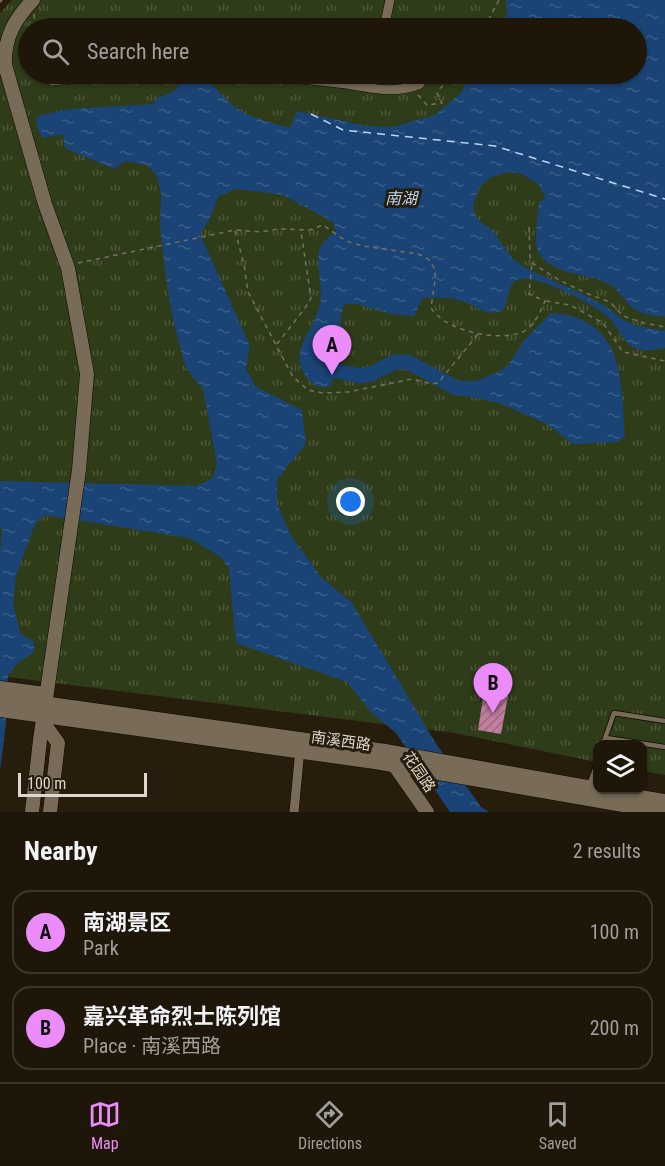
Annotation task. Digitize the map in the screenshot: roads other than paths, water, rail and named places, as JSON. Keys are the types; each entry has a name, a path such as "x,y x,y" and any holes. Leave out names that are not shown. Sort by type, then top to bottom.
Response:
{"main road":[{"path":"32,812 79,471 87,374 67,266 45,204 5,65 10,31 18,16 33,0"},
{"path":"0,688 8,706 45,709"},
{"name":"南溪西路","path":"8,706 45,709 395,759 465,765 592,791 663,812"},
{"path":"45,709 58,743 50,812"},
{"name":"南溪西路","path":"395,759 474,778 665,801"},
{"name":"花园路","path":"395,759 427,812"}],"street":[{"path":"386,18 390,0"},
{"path":"346,84 406,90 420,84"},
{"path":"370,88 371,84"},
{"path":"294,812 300,746"}],"lane":[{"path":"665,721 614,713 606,738 665,747"}],"water":[{"name":"南湖","path":"506,0 665,0 665,317 638,311 607,283 560,269 543,259 538,251 536,234 539,201 544,200 545,197 539,185 522,174 509,172 491,177 480,187 473,205 479,221 491,229 513,259 525,268 607,307 623,320 637,326 665,331 665,348 637,349 626,342 610,319 579,298 548,284 523,279 512,284 503,310 492,313 462,301 443,298 423,298 414,316 391,314 357,304 345,304 341,315 340,358 337,368 330,386 319,386 311,382 303,371 300,353 319,308 321,293 318,255 323,243 336,231 333,222 283,195 237,189 219,196 200,234 250,346 246,369 256,387 302,410 306,444 277,479 277,504 291,536 321,577 352,603 435,742 481,807 489,812 450,812 396,733 372,713 347,682 236,643 229,569 221,557 189,538 45,515 35,524 16,576 13,603 20,633 34,642 34,652 18,663 8,675 6,723 0,771 0,553 2,530 0,527 0,481 196,486 212,479 217,464 203,389 185,365 174,324 160,226 161,194 157,176 147,165 125,161 114,169 65,148 63,134 43,138 38,130 36,116 71,109 155,104 155,99 173,92 180,84 212,84 225,99 242,112 290,128 297,111 366,126 393,127 435,115 461,93 466,84 647,84 647,18 505,18 507,15"},
{"path":"550,314 578,318 595,328 607,342 615,358 620,376 625,437 618,442 573,444 545,423 499,403 465,396 463,385 485,378 507,367 522,343"}],"waterway":[{"path":"319,367 360,376 371,374 395,362 408,362 456,388 483,389"}],"place":[{"name":"南湖景区","path":"332,375"},
{"name":"嘉兴革命烈士陈列馆","path":"493,713"}]}
